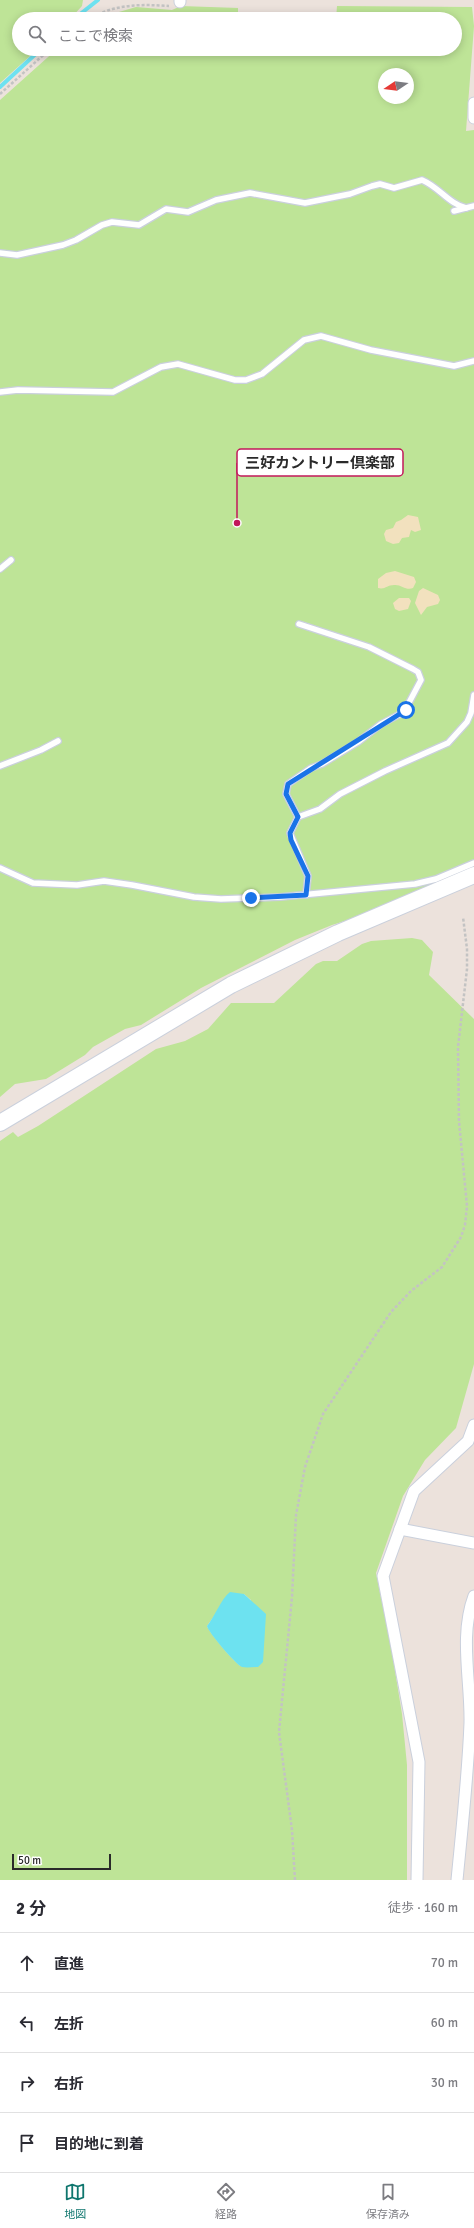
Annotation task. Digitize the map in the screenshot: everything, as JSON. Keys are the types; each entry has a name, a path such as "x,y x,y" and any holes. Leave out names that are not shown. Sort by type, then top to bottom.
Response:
{"street":[{"path":"474,103 474,118"},
{"path":"0,1123 230,984 338,933 474,875"},
{"path":"417,1880 419,1762 383,1576 414,1491 468,1441 474,1425"},
{"path":"400,1529 474,1543"},
{"path":"457,1880 470,1724 466,1654 467,1632 474,1596"}],"lane":[{"path":"0,253 17,255 63,245 81,238 102,225 112,222 139,225 166,209 188,212 216,200 250,193 289,202 316,202 380,184 394,188 422,180 444,193 457,206 466,208"},
{"path":"454,211 474,206"},
{"path":"0,392 18,390 113,392 162,367 178,364 235,380 246,380 262,374 304,340 320,336 371,350 454,366 474,361"},
{"path":"0,569 11,560"},
{"path":"298,817 286,794 288,784 311,768 322,764 358,742 381,724 404,712 421,680 418,672 370,647 299,624"},
{"path":"306,895 308,876 290,833 298,817 320,809 340,794 385,771 448,743 467,722 471,713 474,695"},
{"path":"0,766 41,750 58,741"},
{"path":"0,868 33,884 77,885 104,881 194,897 221,899 306,895 415,884 436,879 474,863"}],"path":[{"path":"103,12 140,4 176,6 180,1"},
{"path":"0,94 42,56"},
{"path":"296,1880 292,1830 279,1732 292,1597 296,1516 305,1467 323,1414 391,1312 411,1291 442,1267 461,1237 465,1225 467,1206 458,1121 458,1040 467,950 463,917"}],"green space":[{"path":"0,0 83,0 82,6 76,12 12,12 12,56 30,56 0,83"},
{"path":"181,6 238,8 238,12 119,12 136,7 172,10"},
{"path":"337,6 472,7 474,26 466,131 474,130 474,870 370,913 332,925 295,940 201,988 141,1025 125,1029 93,1047 85,1055 46,1079 15,1084 0,1097 0,100 49,56 462,56 462,12 337,12"},
{"path":"412,938 422,940 433,952 429,975 474,1019 474,1364 456,1428 425,1460 403,1496 376,1573 391,1646 402,1714 407,1765 407,1880 0,1880 0,1141 13,1132 18,1137 38,1126 156,1049 185,1041 208,1029 231,1003 274,1003 316,964 323,961 337,961 362,944 371,941","holes":["244,1594 251,1600 247,1666 241,1666 228,1654 207,1626 221,1606"]}],"sand":[{"path":"408,515 418,517 421,530 415,532 411,530 409,537 402,538 399,543 393,544 386,541 384,534 386,530 393,528 396,522"},
{"path":"395,571 414,577 416,582 413,588 408,589 397,585 392,585 378,588 378,579 386,573"},
{"path":"423,588 438,595 440,600 438,604 427,607 421,615 415,603 419,591"},
{"path":"399,598 409,598 411,601 408,609 399,611 395,609 393,603"}],"water":[{"path":"230,1592 244,1594 266,1614 263,1662 258,1667 242,1667 239,1665 217,1641 207,1626"}],"waterway":[{"path":"83,12 98,0"},
{"path":"0,87 33,56"}],"place":[{"name":"三好カントリー倶楽部","path":"237,523"}],"route":[{"path":"251,898 306,895 308,876 305,866 291,840 290,833 298,817 286,794 288,784 311,768 322,764 358,742 381,724 400,715 406,710"}]}
